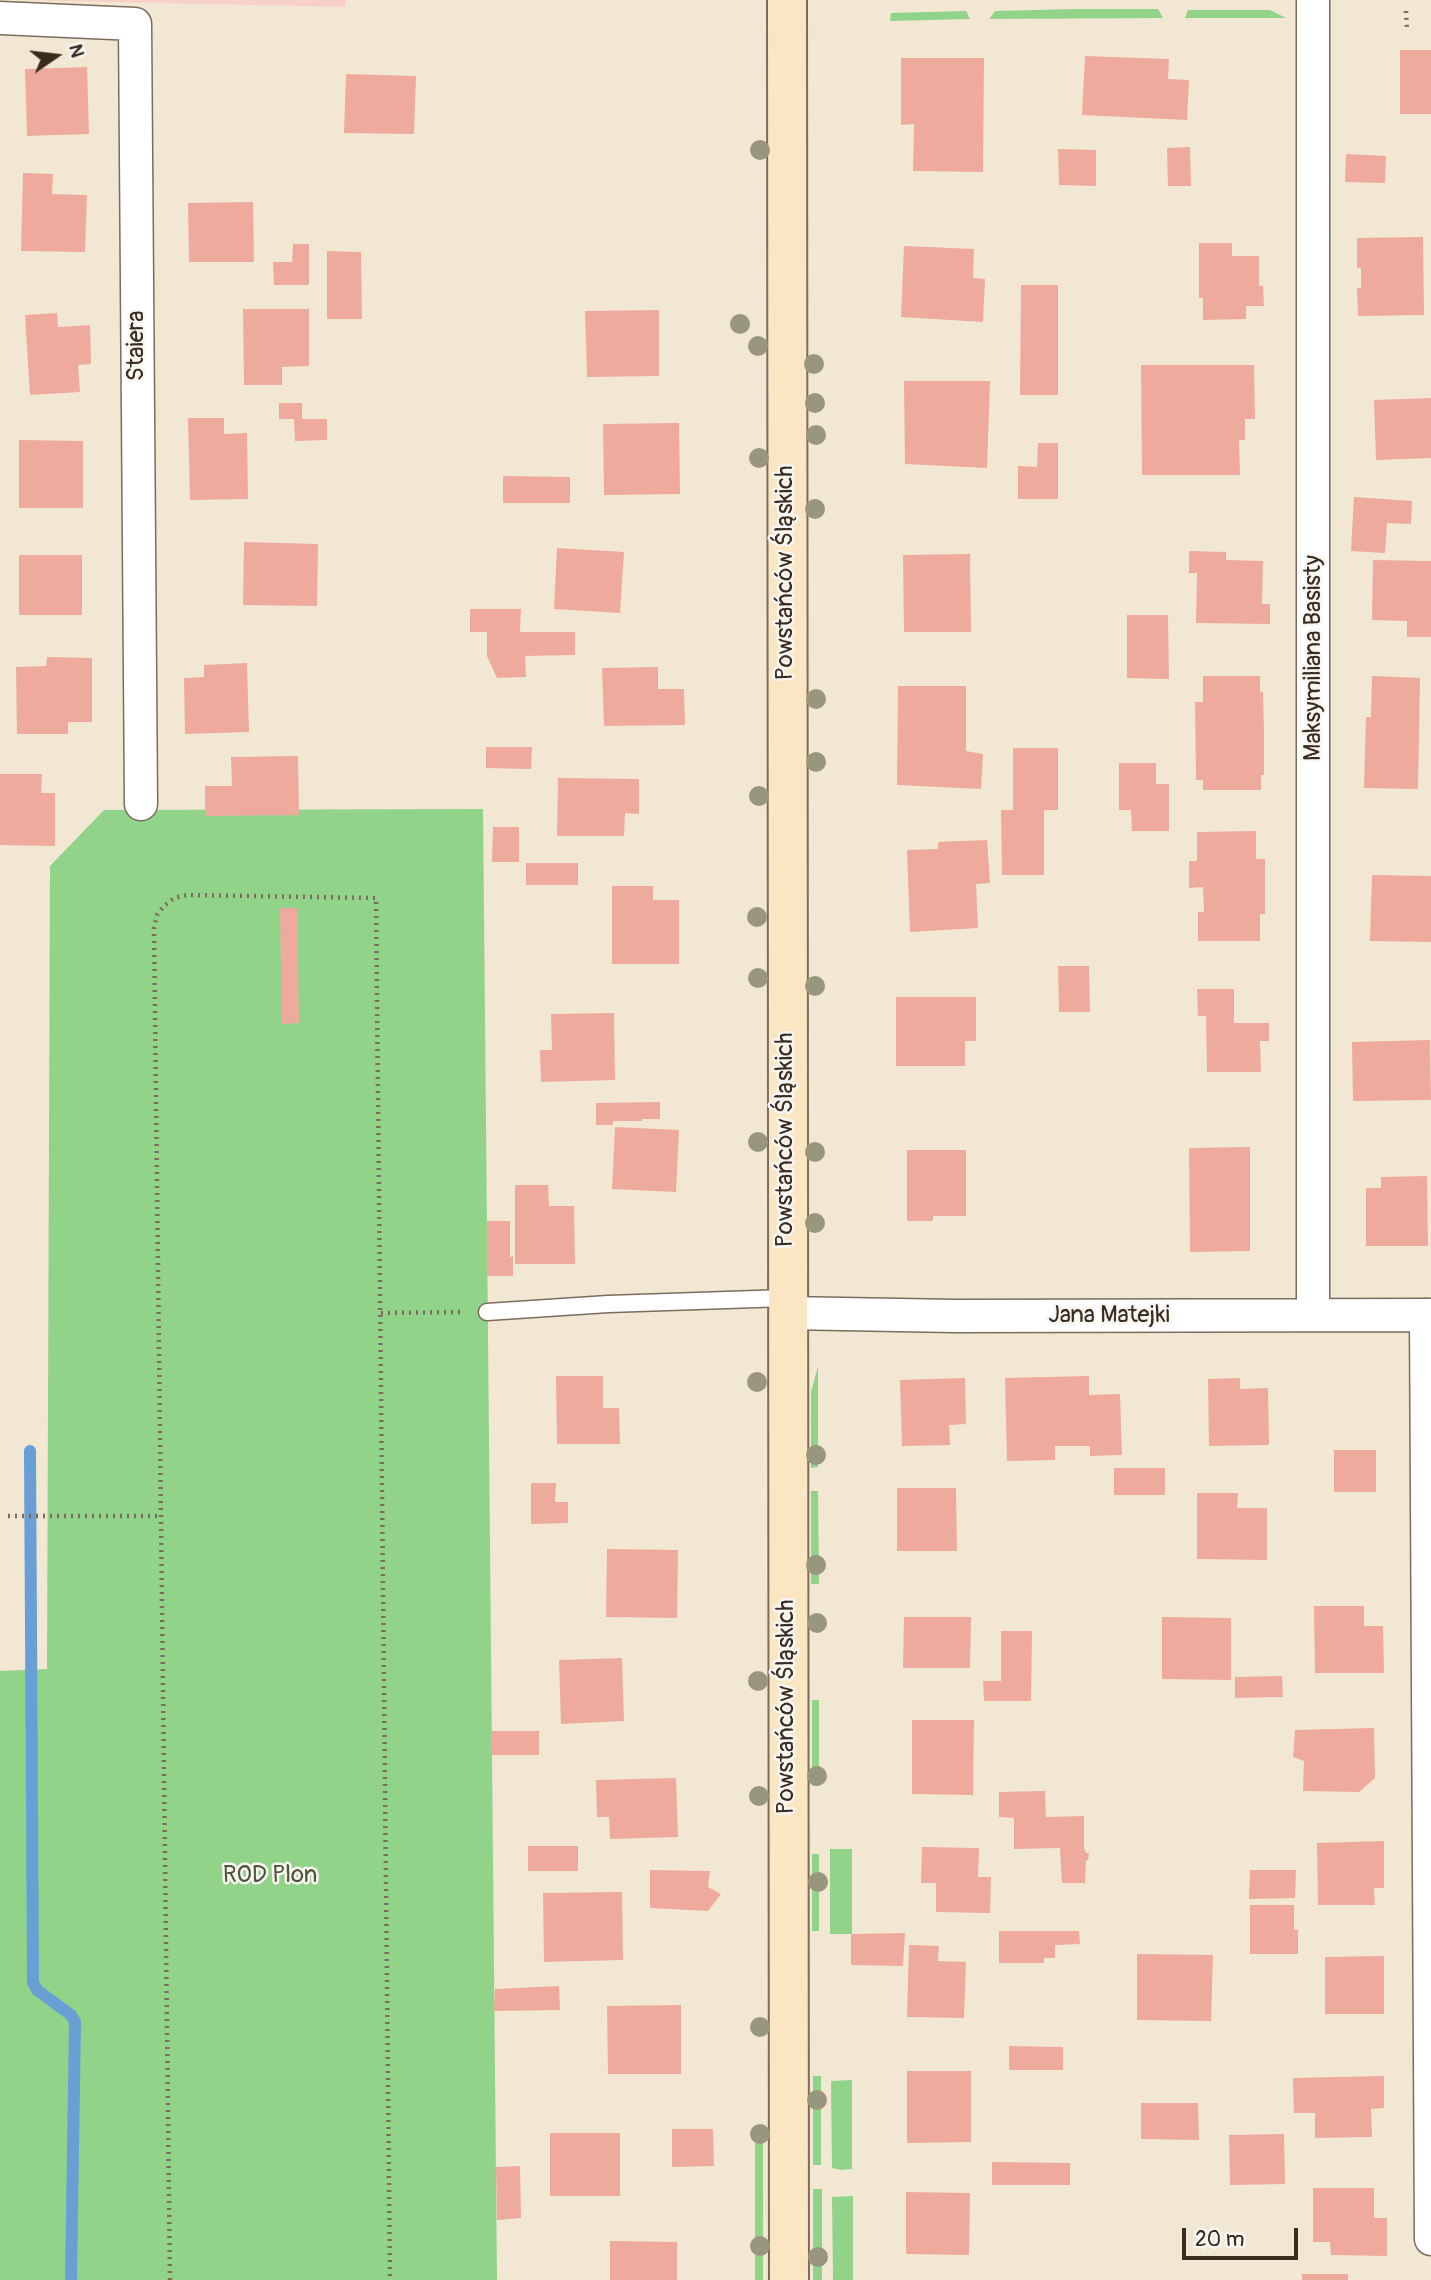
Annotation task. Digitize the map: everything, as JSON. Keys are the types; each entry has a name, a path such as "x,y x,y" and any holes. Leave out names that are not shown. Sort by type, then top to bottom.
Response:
{"street":[{"name":"Powstańców Śląskich","path":"786,0 789,2280"},
{"name":"Maksymiliana Basisty","path":"1313,0 1313,1315"},
{"name":"Staiera","path":"0,19 135,24 141,804"},
{"name":"Jana Matejki","path":"786,1306 955,1317 1428,1315"},
{"path":"1428,1315 1431,2239"}],"lane":[{"path":"487,1312 608,1304 786,1306"}],"path":[{"path":"1406,11 1406,30"},
{"path":"170,2280 154,928 160,910 173,898 187,895 376,898 390,2280"},
{"path":"381,1313 487,1312"},
{"path":"8,1516 161,1516"}],"shaded area":[{"path":"21,0 346,0 345,7"}],"green space":[{"path":"1158,9 1163,18 989,19 995,11"},
{"path":"1188,10 1270,10 1286,18 1185,18"},
{"path":"966,11 970,19 890,21 891,13"},
{"name":"ROD Plon","path":"483,809 497,2280 0,2280 0,1671 47,1669 50,866 104,810"},
{"path":"818,1366 818,1467 811,1468 811,1392"},
{"path":"811,1491 818,1491 819,1584 811,1584"},
{"path":"812,1700 819,1700 819,1786 812,1786"},
{"path":"830,1849 852,1849 852,1934 830,1934"},
{"path":"812,1854 819,1854 819,1931 812,1931"},
{"path":"813,2076 821,2076 821,2165 813,2165"},
{"path":"852,2080 852,2169 841,2170 832,2168 831,2081"},
{"path":"763,2124 763,2280 755,2280 755,2129"},
{"path":"813,2189 822,2189 822,2280 813,2280"},
{"path":"853,2196 853,2280 833,2280 832,2197"}],"building":[{"path":"1400,50 1431,50 1431,114 1400,114"},
{"path":"1085,56 1169,59 1168,79 1189,80 1187,120 1082,115"},
{"path":"901,58 984,58 983,172 913,171 914,124 901,125"},
{"path":"87,67 89,134 27,136 25,69"},
{"path":"346,74 416,76 414,134 344,133"},
{"path":"1190,147 1191,186 1168,186 1167,148"},
{"path":"1058,149 1096,150 1096,186 1059,185"},
{"path":"1346,154 1386,156 1385,183 1345,182"},
{"path":"23,173 53,174 52,194 87,195 85,252 21,251"},
{"path":"253,202 254,262 189,262 188,203"},
{"path":"1423,237 1424,315 1358,316 1357,288 1361,288 1361,268 1357,268 1357,238"},
{"path":"1199,243 1232,243 1232,256 1259,256 1259,286 1263,286 1264,306 1246,306 1246,319 1203,320 1203,298 1199,298"},
{"path":"293,244 309,244 309,285 274,285 273,262 292,262"},
{"path":"904,246 974,249 973,278 985,279 983,322 901,317"},
{"path":"327,251 361,252 362,319 327,319"},
{"path":"1021,285 1058,285 1058,395 1020,395"},
{"path":"243,309 309,309 309,366 282,367 282,385 244,385"},
{"path":"659,310 659,376 587,377 585,311"},
{"path":"57,313 58,327 90,325 91,364 78,365 80,392 30,395 25,315"},
{"path":"1141,365 1254,365 1255,419 1245,419 1245,440 1239,440 1240,475 1142,475"},
{"path":"904,381 990,381 987,468 905,464"},
{"path":"1431,398 1431,458 1376,460 1374,400"},
{"path":"279,403 302,403 302,419 327,419 327,440 295,441 294,419 279,419"},
{"path":"188,418 224,418 224,434 247,433 248,499 190,500"},
{"path":"679,423 680,494 604,495 603,424"},
{"path":"19,440 83,441 83,508 19,508"},
{"path":"1038,443 1058,443 1058,499 1018,499 1018,466 1037,467"},
{"path":"503,476 570,477 570,503 503,503"},
{"path":"1354,497 1412,501 1411,524 1387,523 1385,553 1351,551"},
{"path":"244,542 318,544 317,606 243,605"},
{"path":"557,548 624,552 620,613 554,609"},
{"path":"1189,551 1226,552 1226,560 1263,561 1262,604 1270,604 1270,624 1196,623 1197,573 1189,573"},
{"path":"970,554 971,632 904,632 903,555"},
{"path":"19,555 82,555 82,615 19,615"},
{"path":"1373,560 1431,561 1431,637 1407,637 1407,621 1372,620"},
{"path":"470,609 521,609 520,632 575,632 575,655 525,656 526,677 497,678 487,656 487,632 470,632"},
{"path":"1127,615 1168,615 1169,679 1127,678"},
{"path":"47,657 92,658 92,722 68,722 68,734 17,734 16,667 46,666"},
{"path":"247,663 249,732 185,734 184,678 204,677 204,665"},
{"path":"658,667 658,689 684,689 685,725 604,726 602,668"},
{"path":"1203,676 1260,676 1264,731 1264,775 1261,775 1261,790 1203,790 1203,780 1196,780 1195,702 1203,702"},
{"path":"1372,676 1420,678 1418,789 1364,788 1366,717 1371,717"},
{"path":"898,686 966,686 966,751 983,754 981,789 897,785"},
{"path":"486,747 532,747 531,769 486,768"},
{"path":"1013,748 1058,748 1058,810 1044,810 1044,875 1002,875 1001,810 1013,810"},
{"path":"298,756 299,815 205,816 205,786 232,786 231,757"},
{"path":"1119,763 1156,763 1156,784 1169,784 1169,831 1132,831 1131,810 1119,810"},
{"path":"0,774 42,774 41,793 55,793 55,846 0,845"},
{"path":"558,778 639,779 639,814 625,813 624,836 557,836"},
{"path":"493,827 519,827 519,862 492,862"},
{"path":"1256,831 1256,859 1265,859 1265,914 1260,914 1260,941 1198,941 1198,912 1204,912 1203,887 1189,888 1189,861 1197,861 1197,832"},
{"path":"987,840 990,883 976,884 978,928 910,932 907,850 938,849 938,842"},
{"path":"526,863 578,863 578,885 526,885"},
{"path":"1372,875 1431,876 1431,942 1370,941"},
{"path":"612,886 653,886 653,900 679,900 679,964 612,964"},
{"path":"280,908 297,908 299,1023 282,1024"},
{"path":"1058,966 1089,966 1090,1012 1059,1012"},
{"path":"1197,989 1234,989 1234,1023 1269,1023 1269,1041 1260,1041 1261,1072 1207,1072 1206,1016 1198,1016"},
{"path":"896,997 976,997 976,1041 965,1041 965,1066 896,1066"},
{"path":"614,1013 615,1080 541,1082 540,1050 552,1050 551,1014"},
{"path":"1430,1040 1431,1100 1353,1101 1352,1042"},
{"path":"660,1102 660,1119 613,1121 613,1125 596,1125 596,1103"},
{"path":"615,1127 679,1130 676,1192 612,1189"},
{"path":"1250,1147 1250,1251 1190,1252 1189,1148"},
{"path":"907,1150 966,1150 966,1216 933,1216 933,1221 907,1221"},
{"path":"1427,1176 1428,1246 1366,1246 1366,1188 1381,1188 1381,1177"},
{"path":"515,1185 548,1185 549,1206 574,1206 575,1264 515,1264"},
{"path":"487,1221 510,1221 513,1276 487,1276"},
{"path":"556,1376 603,1376 603,1408 619,1408 620,1444 557,1444"},
{"path":"1089,1376 1089,1395 1120,1394 1122,1455 1090,1456 1090,1446 1055,1446 1055,1460 1007,1461 1005,1378"},
{"path":"965,1378 966,1424 949,1425 950,1445 902,1446 900,1380"},
{"path":"1240,1378 1240,1389 1268,1388 1269,1445 1209,1446 1208,1379"},
{"path":"1334,1450 1376,1450 1376,1492 1334,1492"},
{"path":"1114,1468 1165,1468 1165,1495 1114,1495"},
{"path":"531,1483 556,1483 555,1502 568,1502 568,1523 531,1524"},
{"path":"897,1488 956,1488 957,1551 897,1551"},
{"path":"1197,1493 1238,1493 1237,1508 1267,1508 1267,1560 1197,1559"},
{"path":"607,1549 678,1550 677,1618 606,1617"},
{"path":"1314,1606 1364,1606 1364,1626 1383,1626 1384,1673 1315,1673"},
{"path":"904,1617 971,1617 970,1668 903,1668"},
{"path":"1162,1617 1231,1618 1231,1680 1162,1679"},
{"path":"1001,1631 1032,1631 1031,1701 984,1701 983,1681 1001,1681"},
{"path":"622,1658 624,1721 561,1724 559,1660"},
{"path":"1282,1676 1283,1697 1235,1698 1235,1677"},
{"path":"912,1720 974,1720 973,1795 912,1794"},
{"path":"1374,1728 1375,1778 1359,1792 1303,1791 1304,1761 1293,1757 1295,1730"},
{"path":"492,1731 539,1731 539,1755 492,1755"},
{"path":"676,1778 678,1837 610,1839 609,1817 597,1817 596,1780"},
{"path":"1045,1791 1046,1817 1084,1816 1084,1848 1086,1853 1089,1853 1085,1883 1062,1883 1060,1848 1014,1849 1014,1818 999,1817 999,1792"},
{"path":"1384,1841 1384,1888 1374,1888 1375,1905 1318,1905 1317,1843"},
{"path":"528,1846 578,1846 578,1871 528,1871"},
{"path":"922,1847 979,1848 978,1877 991,1877 990,1913 936,1912 936,1883 921,1883"},
{"path":"650,1870 710,1871 708,1887 721,1894 708,1911 650,1908"},
{"path":"1250,1870 1296,1870 1295,1898 1249,1899"},
{"path":"622,1892 623,1960 544,1962 543,1893"},
{"path":"1250,1905 1294,1905 1298,1954 1250,1954"},
{"path":"999,1931 1079,1931 1080,1944 1055,1945 1055,1958 1044,1958 1044,1963 999,1963"},
{"path":"905,1933 903,1966 851,1965 851,1934"},
{"path":"909,1945 939,1946 938,1961 966,1962 964,2018 907,2017"},
{"path":"1137,1954 1213,1955 1211,2021 1137,2020"},
{"path":"1384,1956 1384,2014 1325,2014 1325,1957"},
{"path":"559,1986 560,2010 494,2011 495,1989"},
{"path":"681,2005 681,2074 608,2074 607,2006"},
{"path":"1009,2046 1063,2047 1063,2070 1009,2070"},
{"path":"907,2071 971,2071 971,2142 907,2143"},
{"path":"1384,2076 1384,2108 1371,2109 1372,2137 1315,2138 1315,2113 1294,2113 1293,2078"},
{"path":"1141,2103 1198,2103 1199,2140 1141,2139"},
{"path":"672,2129 713,2129 714,2166 672,2167"},
{"path":"550,2133 620,2133 620,2196 550,2196"},
{"path":"1284,2134 1285,2184 1230,2185 1229,2135"},
{"path":"992,2162 1070,2163 1070,2185 992,2185"},
{"path":"520,2166 521,2218 497,2220 496,2167"},
{"path":"1313,2188 1374,2188 1374,2218 1387,2218 1387,2256 1331,2255 1330,2242 1313,2242"},
{"path":"906,2192 970,2193 969,2255 906,2254"},
{"path":"610,2241 677,2242 677,2280 610,2280"},
{"path":"1302,2274 1348,2274 1348,2280 1302,2280"}],"waterway":[{"path":"30,1451 33,1982 37,1990 71,2015 75,2022 71,2280"}]}
